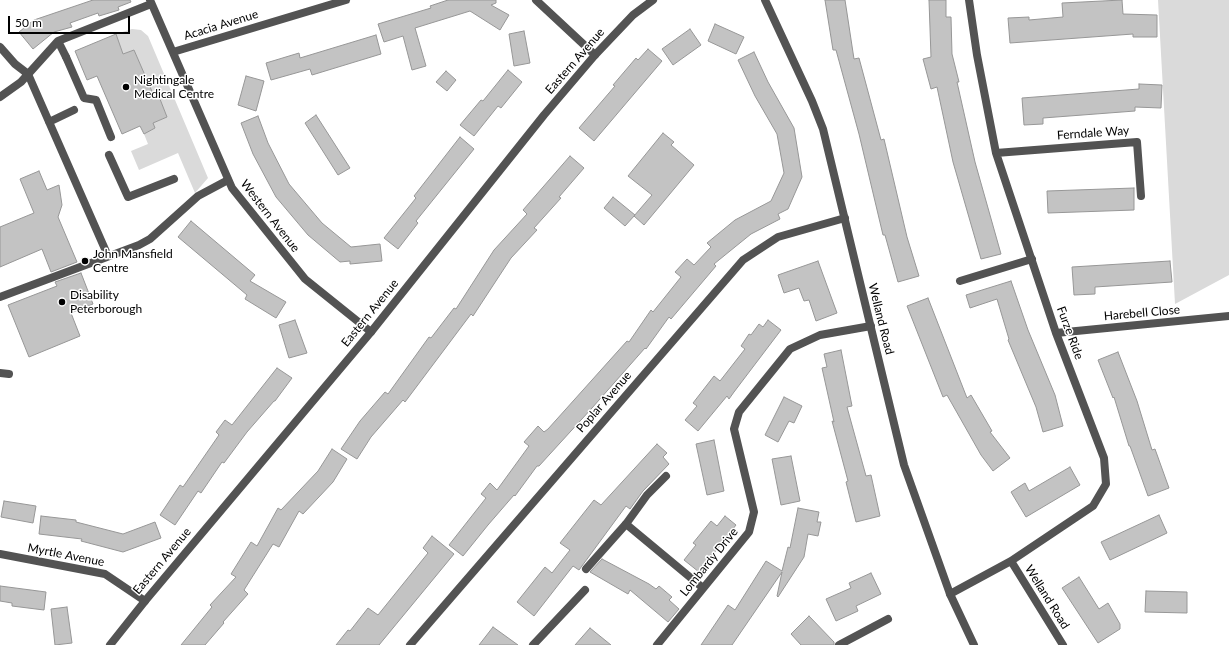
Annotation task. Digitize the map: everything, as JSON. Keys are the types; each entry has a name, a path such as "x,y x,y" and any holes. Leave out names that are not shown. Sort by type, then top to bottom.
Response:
{"street":[{"name":"Acacia Avenue","path":"173,52 346,0"},
{"path":"536,0 594,55"},
{"name":"Eastern Avenue","path":"110,645 145,601 371,332 594,55 633,15 653,0"},
{"name":"Welland Road","path":"766,0 812,100 823,129 904,465 950,594 974,645"},
{"name":"Furze Ride","path":"950,594 1011,561 1093,506 1106,484 1104,458 1056,332 996,153 977,55 969,0"},
{"name":"Western Avenue","path":"150,2 232,188 304,280 371,332"},
{"path":"0,97 21,82 58,42 150,2"},
{"path":"58,42 84,98 96,100 111,137"},
{"path":"0,46 15,64 28,74 108,256"},
{"path":"49,122 74,110"},
{"name":"Ferndale Way","path":"996,153 1137,142 1141,196"},
{"path":"109,155 128,197 174,179"},
{"path":"0,297 150,239 198,196 228,180"},
{"name":"Poplar Avenue","path":"410,645 743,260 778,237 845,218"},
{"path":"960,281 1032,259"},
{"name":"Harebell Close","path":"1056,332 1229,316"},
{"name":"Lombardy Drive","path":"657,645 749,532 754,512 734,429 738,412 790,349 820,335 871,326"},
{"path":"0,373 9,374"},
{"path":"586,569 626,524 647,495 666,476"},
{"path":"626,524 703,588"},
{"name":"Myrtle Avenue","path":"0,554 106,574 145,601"},
{"name":"Welland Road","path":"1011,561 1063,645"},
{"path":"533,645 585,590"},
{"path":"839,645 888,619"}],"shaded area":[{"path":"1158,0 1229,0 1229,275 1175,304"},
{"path":"132,29 141,30 148,36 208,178 195,193 178,153 139,170 131,151 148,144 144,134 155,128 153,123 167,117 158,94 154,96 134,50 123,54 116,34"}],"building":[{"path":"93,0 130,0 131,2 118,7 119,10 99,16 98,13 70,23 72,27 54,32 33,49 19,32 34,20"},
{"path":"448,0 496,0 496,3 491,5 509,15 500,30 470,11 415,28 426,66 412,70 403,36 384,42 378,24 431,8 430,6"},
{"path":"825,0 845,0 854,59 859,58 881,140 884,139 907,237 919,276 898,282 885,235 883,235 859,134 836,50 833,50"},
{"path":"929,0 946,0 946,17 951,17 952,54 959,82 957,82 975,162 1001,254 981,259 953,162 937,87 931,89 923,59 931,57"},
{"path":"1122,0 1123,14 1157,15 1157,37 1133,37 1133,34 1010,43 1008,18 1029,17 1029,20 1063,17 1062,3"},
{"path":"715,24 744,37 736,54 708,41"},
{"path":"690,29 701,45 673,65 662,49"},
{"path":"524,31 530,63 514,66 509,34"},
{"name":"Nightingale Medical Centre","path":"116,34 123,54 134,50 154,96 158,94 167,117 153,123 155,128 144,134 140,126 122,134 97,76 87,80 75,51"},
{"path":"376,35 381,54 312,75 310,69 271,80 266,63 299,53 300,58"},
{"path":"648,49 662,61 594,141 579,128 615,86 613,85 636,58 638,60"},
{"path":"754,52 768,82 794,128 802,177 788,209 778,214 780,219 751,234 714,264 716,266 671,319 669,317 646,349 645,348 539,466 537,466 515,496 514,495 463,556 449,545 486,498 481,494 490,483 497,490 529,446 524,442 538,426 544,432 548,429 627,341 629,342 651,310 653,312 681,277 675,272 687,259 694,265 711,247 707,243 735,220 771,201 784,173 777,134 755,96 738,60"},
{"path":"508,70 522,82 501,108 498,106 474,136 460,125 481,100 483,101"},
{"path":"446,71 456,80 447,91 436,82"},
{"path":"246,76 264,81 256,111 238,105"},
{"path":"1139,84 1162,85 1161,108 1135,107 1135,111 1043,118 1043,124 1024,125 1022,98 1139,89"},
{"path":"316,115 350,168 338,175 305,123"},
{"path":"258,116 268,143 289,184 322,223 351,247 380,244 382,261 350,264 350,261 340,262 308,235 276,197 253,154 241,123"},
{"path":"663,133 674,142 671,145 694,165 644,225 634,216 652,195 628,176"},
{"path":"460,137 474,149 416,221 418,223 398,249 384,238 416,198 414,196"},
{"path":"570,156 584,168 559,197 561,198 534,228 537,230 511,258 473,316 471,314 405,402 403,400 371,437 357,459 341,449 360,421 385,392 388,394 429,337 431,338 454,308 456,309 494,250 527,214 523,210"},
{"path":"39,171 47,190 59,185 62,205 58,217 77,262 51,272 42,249 0,267 0,227 34,213 20,179"},
{"path":"1134,188 1134,210 1048,213 1047,191"},
{"path":"613,197 635,215 625,226 604,208"},
{"path":"191,221 255,275 250,281 286,302 276,318 245,299 247,295 178,237"},
{"path":"818,261 837,313 816,321 809,300 804,301 799,288 784,293 778,275"},
{"path":"1170,261 1172,282 1095,287 1095,294 1074,295 1072,267"},
{"path":"81,273 93,304 71,313 80,336 29,357 8,305 57,286 55,282"},
{"path":"1011,281 1028,330 1055,395 1063,426 1043,432 1036,407 1008,340 1009,339 997,299 970,308 966,295"},
{"path":"928,298 967,398 971,395 992,431 990,432 1010,458 993,471 981,455 947,395 943,397 907,306"},
{"path":"295,320 307,353 289,358 279,325"},
{"path":"768,320 781,330 729,399 727,396 698,431 685,420 697,406 693,403 714,376 720,381 745,349 741,346 749,334 751,335 759,324 763,327"},
{"path":"841,350 852,406 847,407 866,476 871,475 880,516 856,522 846,482 848,481 832,421 834,422 822,368 827,367 824,354"},
{"path":"1118,352 1137,401 1152,450 1155,449 1169,488 1148,496 1129,446 1114,397 1113,398 1098,360"},
{"path":"277,368 292,378 275,401 247,432 224,463 222,462 201,493 198,491 175,525 160,515 180,485 183,487 219,435 216,432 225,420 232,425"},
{"path":"784,397 802,406 794,423 789,421 778,442 765,435"},
{"path":"714,440 724,491 707,495 696,444"},
{"path":"657,444 667,453 663,457 669,464 643,491 630,509 626,506 579,570 573,566 534,616 517,602 545,567 552,573 570,550 560,543 594,500 601,505"},
{"path":"332,449 347,459 333,482 303,514 299,511 279,547 273,544 244,590 248,594 205,645 181,645 212,607 210,605 236,577 231,574 251,542 257,546 278,508 281,510 318,471"},
{"path":"791,456 800,501 781,505 772,459"},
{"path":"1070,467 1080,485 1026,517 1011,492 1025,483 1029,491"},
{"path":"4,501 36,506 33,523 1,517"},
{"path":"798,508 819,512 817,522 821,522 818,536 808,534 804,557 778,597 782,572 732,645 701,645 728,605 735,610 766,561 782,571 788,547 790,548"},
{"path":"1159,515 1167,533 1110,560 1101,542"},
{"path":"41,516 76,520 76,522 123,534 155,522 161,538 123,552 81,541 82,539 39,534"},
{"path":"725,516 736,525 699,572 684,560 696,545 693,543 711,521 717,526"},
{"path":"432,536 454,554 379,645 336,645 348,630 350,631 368,608 378,615 428,553 423,548"},
{"path":"602,559 656,589 659,586 672,597 669,600 679,609 668,622 630,590 628,594 590,572"},
{"path":"871,573 881,594 856,606 858,611 836,621 826,599 851,588 849,583"},
{"path":"1079,577 1099,609 1108,603 1120,624 1120,629 1098,643 1062,588"},
{"path":"0,586 46,592 44,610 12,606 12,603 0,601"},
{"path":"1146,591 1187,592 1187,613 1145,612"},
{"path":"67,607 72,643 55,645 51,609"},
{"path":"809,616 834,642 834,645 801,645 791,634"},
{"path":"493,627 518,645 479,645"},
{"path":"590,628 611,645 575,645"}],"place":[{"name":"Nightingale Medical Centre","path":"126,87"},
{"name":"John Mansfield Centre","path":"85,261"},
{"name":"Disability Peterborough","path":"62,302"}]}
